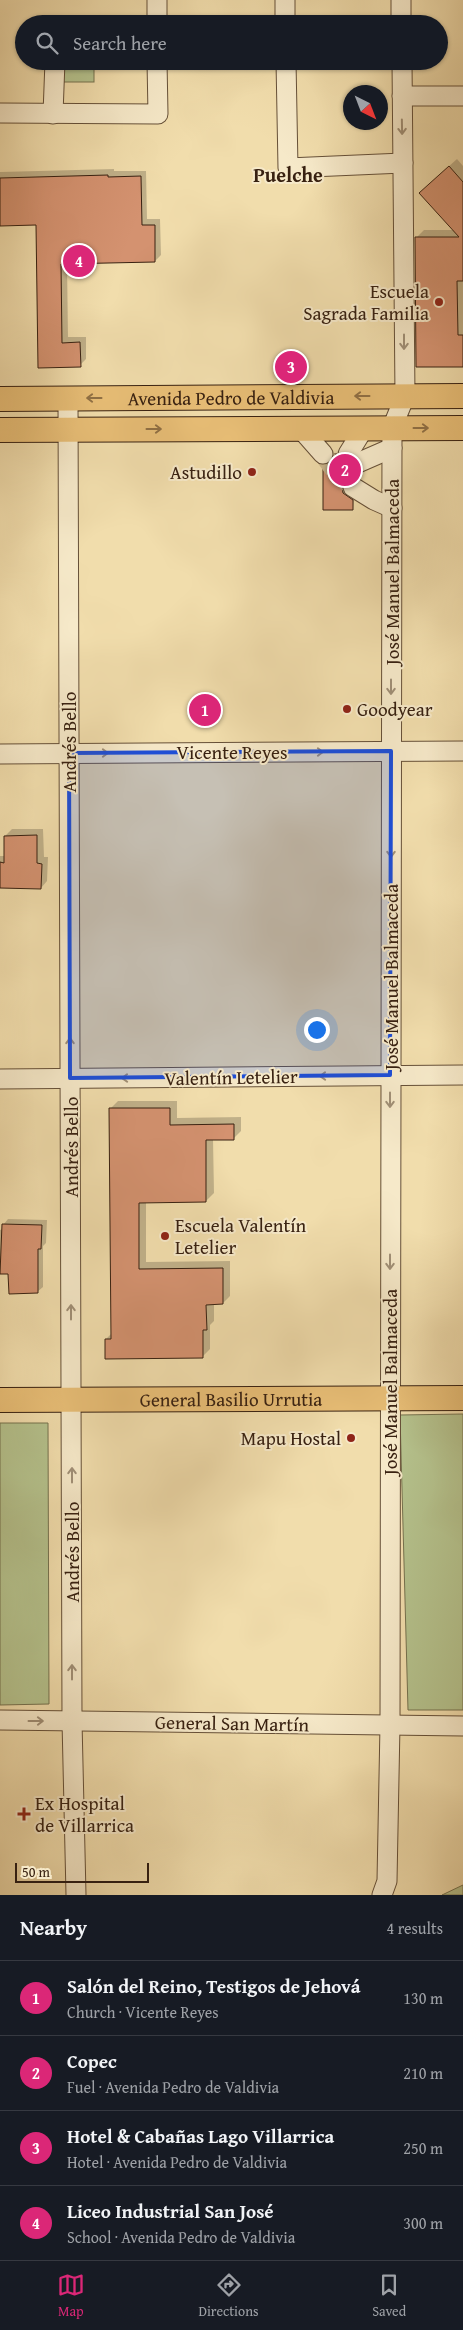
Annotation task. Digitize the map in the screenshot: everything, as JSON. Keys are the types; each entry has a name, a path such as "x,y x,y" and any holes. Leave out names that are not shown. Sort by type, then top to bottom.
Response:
{"main road":[{"name":"Avenida Pedro de Valdivia","path":"0,399 463,396"},
{"name":"Avenida Pedro de Valdivia","path":"0,430 364,428 392,438 463,428"},
{"name":"General Basilio Urrutia","path":"0,1400 463,1398"}],"street":[{"path":"157,0 157,15"},
{"path":"285,0 285,15"},
{"path":"401,0 401,15"},
{"path":"53,114 55,70"},
{"path":"0,113 158,114 157,70"},
{"path":"286,70 288,168 403,164"},
{"name":"José Manuel Balmaceda","path":"382,1895 386,1881 390,1725 392,438 405,396 402,70"},
{"path":"402,96 463,96"},
{"name":"Andrés Bello","path":"68,399 72,1721 76,1895"},
{"path":"364,428 350,460 392,438"},
{"path":"301,429 323,454"},
{"path":"353,487 392,508"},
{"name":"Vicente Reyes","path":"0,754 463,751"},
{"name":"Valentín Letelier","path":"0,1079 463,1075"},
{"name":"General San Martín","path":"0,1720 463,1726"}],"highlighted area":[{"path":"391,751 390,1075 70,1078 69,753"}],"green space":[{"path":"59,70 94,70 94,82 59,82"},
{"path":"463,1414 463,1710 408,1710 400,1415"},
{"path":"0,1423 48,1423 49,1704 0,1705"},
{"path":"463,1885 463,1895 442,1895"}],"building":[{"name":"Escuela Sagrada Familia","path":"449,166 463,182 463,281 457,281 458,335 463,335 463,367 416,367 415,237 459,237 419,193"},
{"path":"108,175 108,177 141,176 142,225 155,225 155,262 61,264 62,343 80,342 81,367 38,368 36,225 0,226 0,178"},
{"path":"334,454 337,454 346,474 352,476 344,481 342,487 343,493 353,500 353,510 323,510 323,465 331,462"},
{"path":"37,835 37,863 42,864 41,889 0,888 0,862 4,863 4,836"},
{"path":"109,1108 170,1108 170,1125 234,1124 234,1140 206,1140 206,1202 139,1203 139,1269 223,1268 223,1304 206,1305 207,1330 203,1330 203,1358 105,1359 105,1339 111,1339"},
{"path":"2,1224 42,1225 41,1249 38,1249 38,1293 9,1294 8,1274 0,1274"}],"tunnel":[{"path":"323,454 336,472 353,487"}],"place":[{"name":"Liceo Industrial San José","path":"79,261"},
{"name":"Escuela Sagrada Familia","path":"439,302"},
{"name":"Hotel & Cabañas Lago Villarrica","path":"291,367"},
{"name":"Copec","path":"345,470"},
{"name":"Astudillo","path":"252,472"},
{"name":"Goodyear","path":"347,709"},
{"name":"Salón del Reino, Testigos de Jehová","path":"205,710"},
{"name":"Escuela Valentín Letelier","path":"165,1236"},
{"name":"Mapu Hostal","path":"351,1438"},
{"name":"Ex Hospital de Villarrica","path":"24,1814"}],"district":[{"name":"Puelche","path":"288,175"}]}
